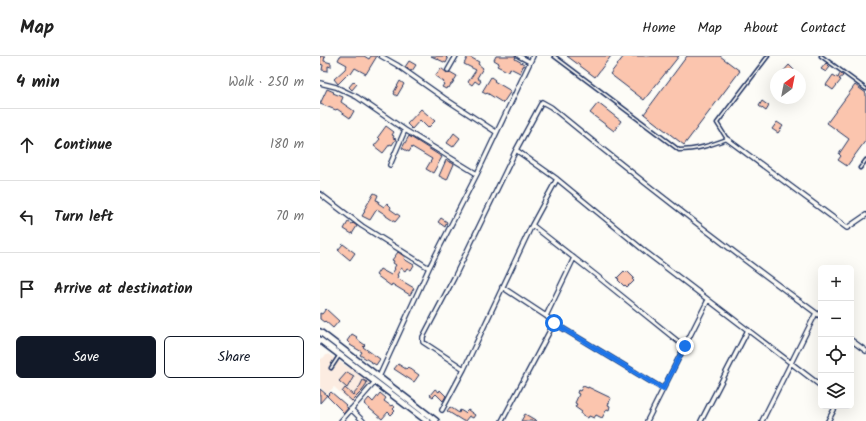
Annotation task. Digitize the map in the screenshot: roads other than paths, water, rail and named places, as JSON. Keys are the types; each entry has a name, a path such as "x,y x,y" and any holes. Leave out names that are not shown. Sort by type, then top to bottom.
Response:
{"main road":[{"path":"320,332 436,421"},
{"path":"320,340 426,421"}],"street":[{"path":"381,56 397,65 496,132"},
{"path":"448,70 456,56"},
{"path":"519,56 530,62"},
{"path":"379,377 429,268 477,174 532,56"},
{"path":"320,83 336,87 357,97 405,130 477,174"},
{"path":"464,369 423,342 423,337 454,278 516,150 542,102 551,107 749,264 816,313 762,421"},
{"path":"390,165 405,130"},
{"path":"727,140 847,228 866,214"},
{"path":"516,150 556,179 708,300 818,384"},
{"path":"442,410 464,369 532,225 556,179"},
{"path":"320,194 362,226 429,268"},
{"path":"532,225 685,346"},
{"path":"546,316 574,258"},
{"path":"502,287 546,316 554,323 663,389"},
{"path":"647,421 708,300"},
{"path":"502,421 554,323"},
{"path":"701,421 748,330"},
{"path":"854,342 866,351"},
{"path":"341,421 374,382"},
{"path":"351,409 363,421"},
{"path":"828,421 834,409"}],"lane":[{"path":"554,56 679,150 691,150 727,140 717,123 768,56"},
{"path":"821,56 866,89"},
{"path":"860,168 866,160"},
{"path":"331,368 340,355"}]}
